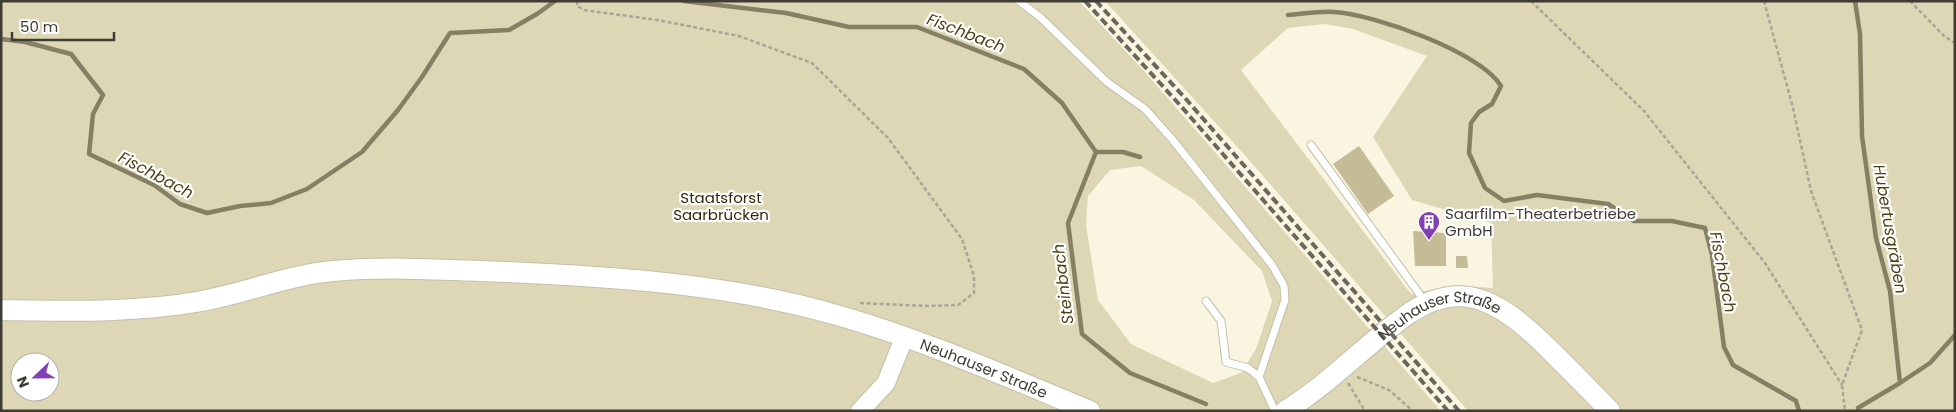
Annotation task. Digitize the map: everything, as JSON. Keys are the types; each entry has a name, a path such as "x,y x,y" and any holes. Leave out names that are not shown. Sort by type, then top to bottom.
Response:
{"main road":[{"name":"Neuhauser Straße","path":"1,310 80,311 154,308 204,300 277,281 333,271 424,270 602,277 664,284 788,303 842,317 904,338 1090,411"},
{"name":"Neuhauser Straße","path":"1285,411 1312,395 1404,317 1426,304 1462,297 1484,300 1504,309 1523,323 1610,411"}],"street":[{"path":"860,411 886,383 904,338"}],"lane":[{"path":"1019,1 1042,18 1107,82 1145,109 1172,139 1272,265 1284,286 1284,300 1276,332 1259,377"},
{"path":"1311,144 1426,304"},
{"path":"1206,301 1221,322 1226,362 1248,368 1259,377 1275,411"}],"path":[{"path":"577,1 577,6 584,10 657,20 739,36 812,63 888,138 962,239 974,276 974,293 958,305 929,306 846,303 842,317"},
{"path":"1531,1 1644,111 1765,263 1842,385 1845,411"},
{"path":"1764,1 1793,108 1811,191 1862,330 1842,385"},
{"path":"1910,1 1944,36 1955,43"},
{"path":"1340,372 1366,411"},
{"path":"1340,372 1389,390 1413,411"}],"green space":[{"name":"Staatsforst Saarbrücken","path":"1,1 1079,1 1144,71 1441,411 1,411","holes":["1141,166 1194,200 1262,271 1272,301 1256,349 1241,373 1213,383 1131,344 1098,300 1086,225 1088,196 1110,170"]},
{"path":"1105,1 1955,1 1955,411 1468,411 1250,161","holes":["1325,24 1353,29 1427,56 1373,137 1412,200 1491,223 1493,288 1452,287 1411,294 1241,70 1288,28"]}],"building":[{"path":"1359,146 1394,196 1368,214 1333,164"},
{"name":"Saarfilm-Theaterbetriebe GmbH","path":"1413,231 1446,233 1446,266 1415,266"},
{"path":"1456,256 1467,256 1468,268 1456,268"}],"waterway":[{"name":"Fischbach","path":"1,39 25,42 71,54 103,95 93,114 89,154 154,185 180,204 207,213 240,206 271,203 307,189 362,152 398,110 450,33 509,30 555,1"},
{"name":"Fischbach","path":"684,1 786,13 849,27 917,27 1024,69 1062,103 1096,152 1123,152 1140,157"},
{"name":"Hubertusgräben","path":"1855,1 1860,34 1862,136 1876,238 1890,291 1900,383 1858,408"},
{"name":"Fischbach","path":"1288,15 1334,12 1352,14 1399,27 1450,48 1490,73 1501,86 1492,104 1479,112 1471,123 1469,153 1485,188 1504,201 1537,195 1608,204 1634,221 1672,221 1705,228 1712,255 1724,347 1733,365 1796,401 1799,411"},
{"name":"Steinbach","path":"1096,152 1068,223 1082,334 1130,373 1206,404"},
{"path":"1900,383 1930,363 1955,335"}],"railway":[{"path":"1085,1 1179,104 1448,411"},
{"path":"1096,1 1185,98 1459,411"}],"place":[{"name":"Saarfilm-Theaterbetriebe GmbH","path":"1429,241"}]}
